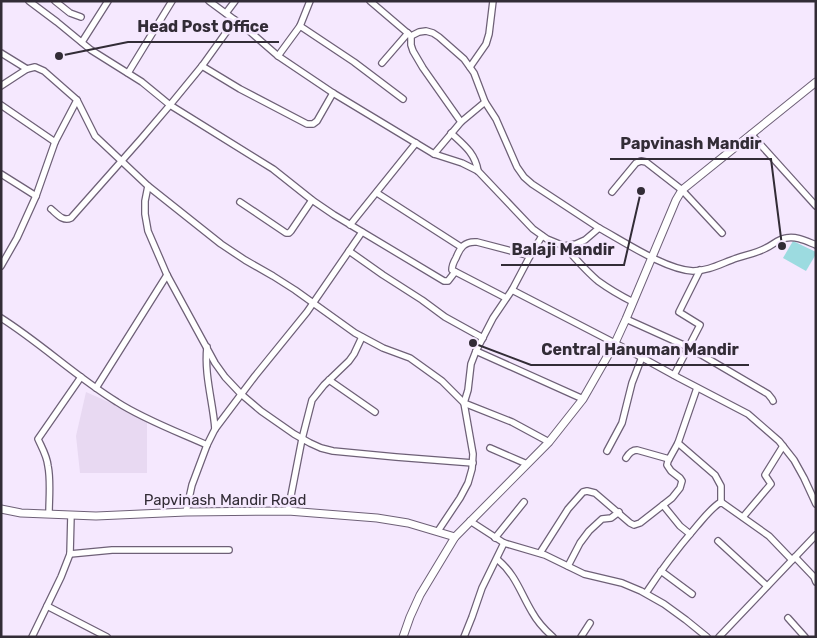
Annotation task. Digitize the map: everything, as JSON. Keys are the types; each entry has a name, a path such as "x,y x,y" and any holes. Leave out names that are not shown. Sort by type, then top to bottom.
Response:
{"street":[{"path":"29,1 96,53 142,82 170,105 273,169 312,200 350,225 444,280 450,280 455,272"},
{"path":"56,1 70,13 81,17"},
{"path":"82,42 108,1"},
{"path":"128,73 172,1"},
{"path":"209,1 278,56 333,93 434,154 462,163 478,171 533,229 547,239 564,246 598,281 633,302"},
{"path":"226,13 235,1"},
{"path":"278,56 300,26 310,1"},
{"path":"370,1 410,34 413,51 460,122"},
{"path":"470,67 486,44 490,34 493,1"},
{"path":"51,209 64,219 71,218 142,139 202,66 235,20"},
{"path":"300,26 354,62 403,99"},
{"path":"382,63 410,34 426,31 439,36 470,67 480,86 485,102 496,119 517,167 524,177 598,228 652,257 680,269 691,271 718,266 735,258 765,249 779,240 787,238 798,238 816,245"},
{"path":"1,53 27,69"},
{"path":"202,66 240,89 307,124 313,124 317,121 333,93"},
{"path":"1,86 27,69 35,67 44,71 77,100 95,136 148,186 221,244 314,303 362,338 410,358 442,382 464,403 512,422 549,442"},
{"path":"403,637 420,595 455,537 549,442 583,399 615,343 682,190 816,82"},
{"path":"1,266 36,196 55,142 77,100"},
{"path":"434,154 460,122 485,102"},
{"path":"1,105 55,142"},
{"path":"451,133 469,150 478,171"},
{"path":"751,134 816,206"},
{"path":"350,225 416,143"},
{"path":"612,192 636,162 650,163 682,190 722,234"},
{"path":"1,174 36,196"},
{"path":"148,186 145,201 148,232 167,275 225,377 241,394 302,439 321,448 396,458 474,463"},
{"path":"377,193 462,247"},
{"path":"240,202 286,233 289,233 312,200"},
{"path":"564,246 585,240 598,228"},
{"path":"186,512 192,486 215,429 314,303 362,232"},
{"path":"438,531 468,483 474,463 464,403 468,390 471,364 476,350 493,318 512,290 542,236"},
{"path":"506,298 455,272 452,266 462,247 469,242 477,242 530,256"},
{"path":"349,251 446,317 483,338"},
{"path":"674,375 700,325 679,312 700,270"},
{"path":"96,388 167,275"},
{"path":"512,290 748,414 784,446 794,460 816,504"},
{"path":"1,318 46,349 96,388 127,408 207,445"},
{"path":"626,319 688,347 768,394 773,401"},
{"path":"288,511 302,439 312,400 349,361 362,338"},
{"path":"207,347 207,368 215,429"},
{"path":"476,350 583,399"},
{"path":"607,451 622,423 632,383 642,357"},
{"path":"49,514 50,479 48,465 38,439 81,377"},
{"path":"329,380 375,412"},
{"path":"540,553 568,509 583,492 595,493 634,525 640,523 672,498 682,485 682,481 669,468 669,459 678,443 697,388"},
{"path":"678,443 716,475 721,486 722,502"},
{"path":"743,517 771,484 765,475 784,446"},
{"path":"490,448 527,464"},
{"path":"626,458 630,452 638,450 669,459"},
{"path":"495,538 524,502"},
{"path":"722,502 769,536 814,577 816,582"},
{"path":"646,593 690,534 714,507 722,502"},
{"path":"663,505 680,526 690,534"},
{"name":"Papvinash Mandir Road","path":"1,509 22,513 96,516 186,512 288,511 377,518 408,523 455,537"},
{"path":"568,566 580,543 589,531 602,519 611,518 619,512"},
{"path":"32,637 70,554 71,515"},
{"path":"470,521 504,543 540,553 584,574 622,583 646,593 686,620 707,637"},
{"path":"719,637 816,535"},
{"path":"718,541 767,586"},
{"path":"464,637 482,588 504,543"},
{"path":"70,554 112,550 229,550"},
{"path":"497,559 512,574 533,614 553,637"},
{"path":"661,571 692,594"},
{"path":"47,606 102,636"},
{"path":"788,618 805,637"},
{"path":"581,637 590,623"}],"shaded area":[{"path":"793,241 816,252 806,271 783,258"},
{"path":"86,392 147,419 147,473 80,473 76,436"}],"place":[{"name":"Head Post Office","path":"59,56"},
{"name":"Balaji Mandir","path":"641,191"},
{"name":"Papvinash Mandir","path":"782,246"},
{"name":"Central Hanuman Mandir","path":"473,343"}]}
